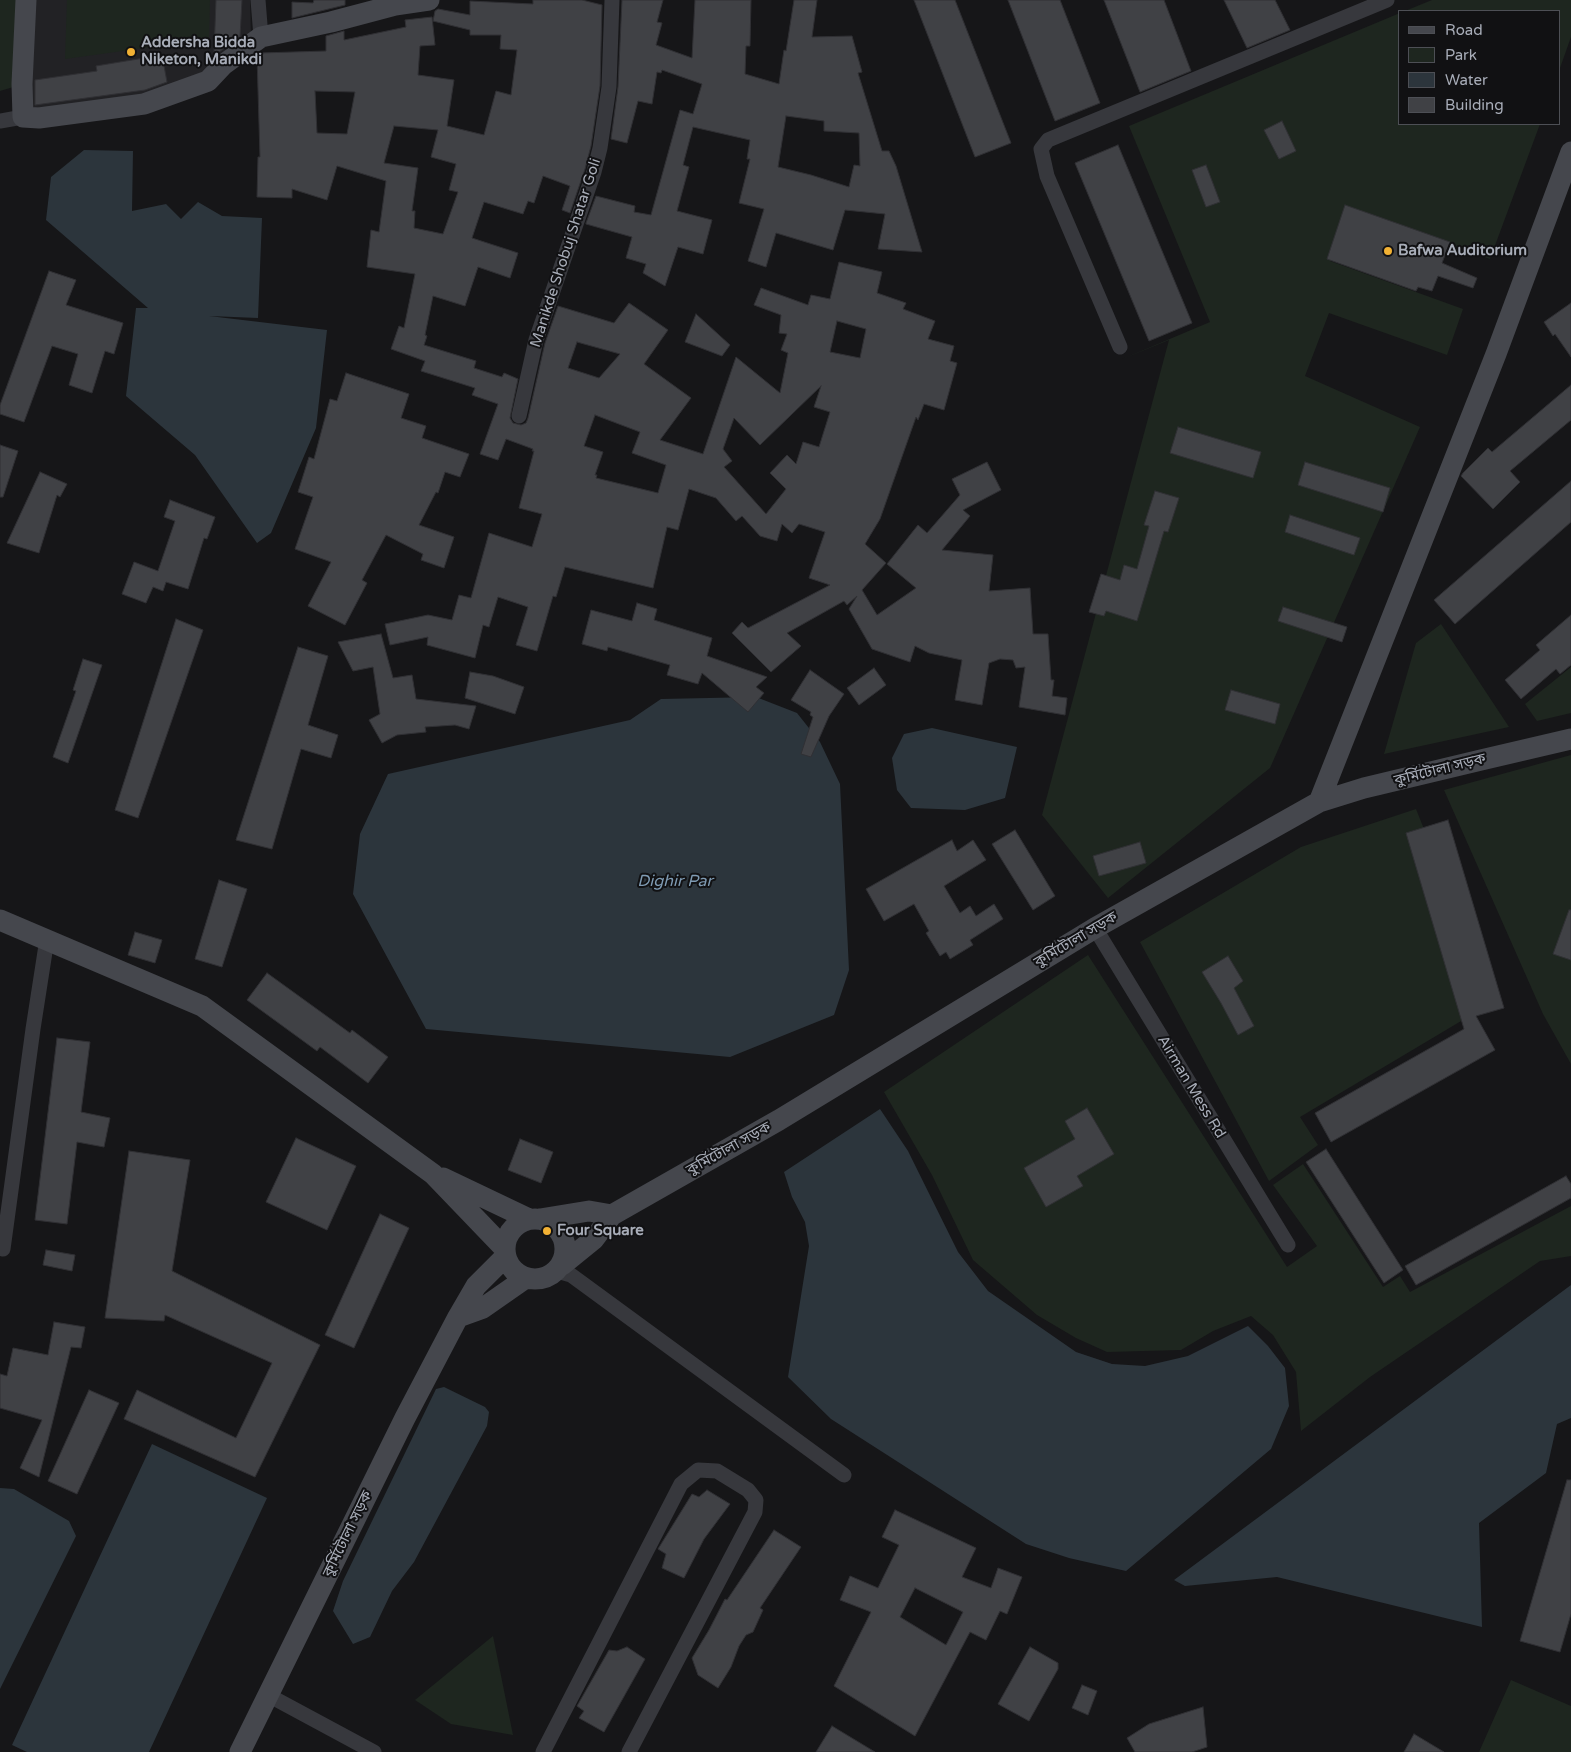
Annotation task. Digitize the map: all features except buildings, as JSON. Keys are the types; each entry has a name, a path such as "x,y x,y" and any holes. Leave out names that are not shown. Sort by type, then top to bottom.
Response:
{"street":[{"path":"23,117 22,84 26,0"},
{"path":"258,0 261,37"},
{"path":"0,121 23,117 39,118 84,113 144,104 208,81 224,65 261,37 331,22 395,5 429,0"},
{"name":"Manikde Shobuj Shatar Goli","path":"519,416 536,340 594,172 600,148 609,87 612,0"},
{"path":"1120,347 1047,176 1040,148 1048,140 1387,0"},
{"path":"1319,802 1493,363 1569,162"},
{"name":"কুর্মিটোলা সড়ক","path":"612,1215 779,1120 1095,928 1319,802 1364,788 1571,739"},
{"path":"0,920 202,1006 433,1174 505,1252 512,1269 526,1278 532,1280 546,1278 594,1239 612,1215 589,1211 518,1223 510,1231 505,1252"},
{"name":"Airman Mess Rd","path":"1095,928 1288,1245"},
{"path":"3,1249 47,939"},
{"path":"433,1174 534,1219 552,1223 560,1231 565,1242 566,1254 559,1268"},
{"name":"কুর্মিটোলা সড়ক","path":"240,1752 405,1418 458,1317 476,1286 505,1252"},
{"path":"559,1268 844,1475"},
{"path":"458,1317 484,1308 526,1278"},
{"path":"542,1752 682,1484 698,1470 717,1471 748,1490 756,1500 755,1512 630,1752"},
{"path":"268,1695 374,1752"}],"shaded area":[{"name":"Addersha Bidda Niketon, Manikdi","path":"31,0 250,0 251,36 214,67 146,98 28,114"}],"green space":[{"path":"0,0 22,0 20,85 0,91"},
{"path":"67,0 210,0 209,39 65,59"},
{"path":"1432,0 1571,0 1571,37 1561,65 1561,10 1407,10"},
{"path":"1398,14 1398,125 1540,125 1490,259 1349,208 1330,261 1463,309 1447,355 1329,313 1305,376 1420,427 1270,768 1108,898 1042,815 1169,340 1120,360 1210,322 1129,126"},
{"path":"1441,624 1509,727 1384,754 1416,643"},
{"path":"1571,667 1571,713 1537,721 1525,704"},
{"path":"1571,755 1571,1064 1543,1014 1444,790"},
{"path":"1416,809 1493,1002 1300,1117 1318,1145 1269,1181 1140,942 1301,847"},
{"path":"1088,955 1287,1267 1317,1246 1273,1185 1303,1164 1383,1287 1400,1276 1410,1292 1571,1206 1571,1256 1540,1261 1370,1377 1301,1431 1296,1372 1273,1335 1251,1316 1213,1331 1181,1350 1107,1352 1076,1338 1037,1315 973,1260 932,1175 884,1092"},
{"path":"493,1636 513,1735 451,1724 415,1700"},
{"path":"1511,1680 1571,1706 1571,1752 1479,1752"}],"water":[{"path":"84,150 133,151 132,211 166,204 181,219 198,202 222,216 262,218 258,318 209,316 327,330 316,428 271,533 257,543 195,455 126,396 136,308 148,308 46,220 51,177"},
{"name":"Dighir Par","path":"756,697 797,713 820,742 840,784 849,970 834,1015 730,1057 426,1029 353,894 360,834 388,774 630,720 661,699"},
{"path":"932,728 1017,747 1005,798 965,810 911,808 897,790 892,758 904,734"},
{"path":"880,1109 908,1151 958,1252 988,1291 1076,1352 1112,1364 1145,1366 1188,1356 1248,1326 1268,1346 1285,1368 1289,1406 1271,1449 1126,1571 1069,1558 1026,1544 831,1419 788,1377 809,1246 805,1222 792,1197 784,1172"},
{"path":"1571,1285 1571,1418 1557,1424 1546,1473 1479,1523 1482,1627 1277,1577 1185,1586 1174,1580"},
{"path":"444,1387 485,1407 489,1412 487,1426 414,1562 392,1591 370,1637 353,1644 333,1611 343,1581 436,1389"},
{"path":"152,1444 267,1498 149,1752 27,1752 12,1745"},
{"path":"0,1488 14,1489 69,1521 76,1536 0,1689"}],"place":[{"name":"Addersha Bidda Niketon, Manikdi","path":"131,52"},
{"name":"Bafwa Auditorium","path":"1388,251"},
{"name":"Four Square","path":"547,1231"}]}
